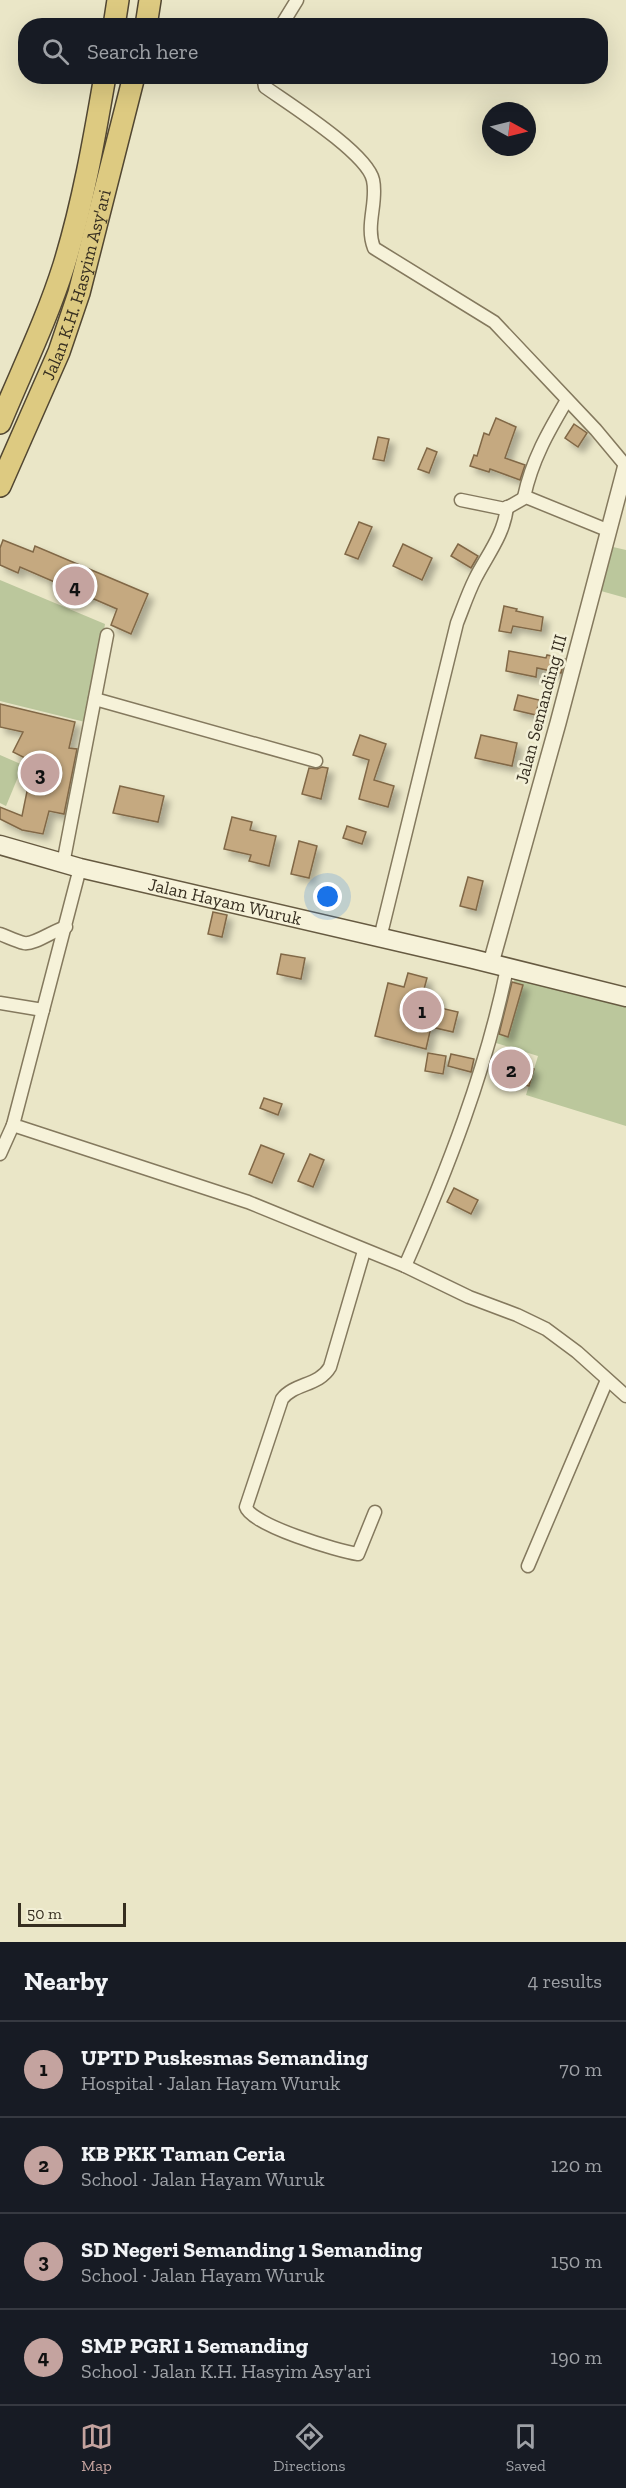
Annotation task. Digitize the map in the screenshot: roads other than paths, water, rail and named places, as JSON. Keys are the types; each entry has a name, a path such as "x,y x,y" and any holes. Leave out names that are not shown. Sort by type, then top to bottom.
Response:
{"highway":[{"path":"115,18 118,0"},
{"path":"147,18 150,0"},
{"name":"Jalan K.H. Hasyim Asy'ari","path":"0,423 43,325 64,266 90,160 104,84"},
{"name":"Jalan K.H. Hasyim Asy'ari","path":"0,486 59,352 80,293 133,84"}],"main road":[{"name":"Jalan Hayam Wuruk","path":"0,845 72,866 626,997"}],"street":[{"path":"286,18 297,0"},
{"path":"264,84 265,87 339,141 371,174 374,182 370,238 374,248 388,259 494,322 626,466"},
{"path":"461,500 500,508 507,507 524,497 530,471 542,441 567,400"},
{"name":"Jalan Semanding III","path":"499,966 558,723 626,466"},
{"path":"524,497 607,531"},
{"path":"380,938 457,623 475,579 492,551 506,519 507,507"},
{"path":"0,1154 13,1125 66,927 95,699 107,635"},
{"path":"95,699 316,760"},
{"path":"0,934 26,944 54,930 66,927"},
{"path":"405,1266 438,1189 485,1053 499,966"},
{"path":"0,1003 43,1010"},
{"path":"13,1125 248,1202 405,1266 546,1329 577,1352 626,1396"},
{"path":"364,1251 330,1367 318,1381 286,1394 282,1400 246,1507 252,1516 293,1534 342,1552 358,1554 375,1512"},
{"path":"528,1566 607,1380"}],"place":[{"name":"SMP PGRI 1 Semanding","path":"75,586"},
{"name":"SD Negeri Semanding 1 Semanding","path":"40,773"},
{"name":"UPTD Puskesmas Semanding","path":"422,1010"},
{"name":"KB PKK Taman Ceria","path":"511,1069"}]}
